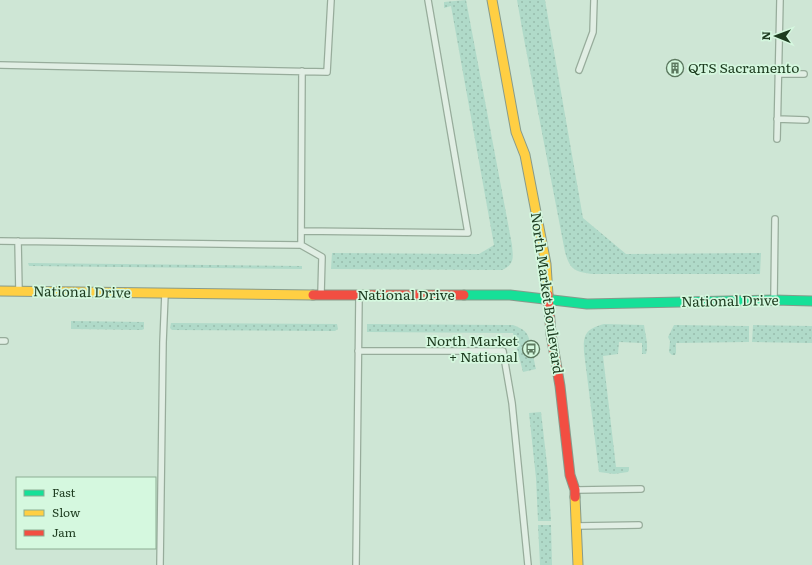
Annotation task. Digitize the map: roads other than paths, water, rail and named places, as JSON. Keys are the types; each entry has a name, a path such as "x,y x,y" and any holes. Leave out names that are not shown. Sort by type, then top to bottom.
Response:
{"street":[{"name":"North Market Boulevard","path":"492,0 516,132 525,155 546,264 551,334 560,386 570,475 575,490 578,565"},
{"name":"National Drive","path":"0,291 321,296 510,295 588,304 774,300 812,301"}],"lane":[{"path":"0,65 327,72 331,0"},
{"path":"301,231 468,233 428,0"},
{"path":"579,70 593,32 594,0"},
{"path":"777,139 780,0"},
{"path":"301,245 302,71"},
{"path":"778,74 804,74"},
{"path":"777,119 806,120"},
{"path":"774,300 775,219"},
{"path":"0,241 301,245 322,258 321,296"},
{"path":"18,241 19,291"},
{"path":"160,565 165,293"},
{"path":"356,565 359,296"},
{"path":"358,351 503,351 512,403 528,565"},
{"path":"575,490 641,489"},
{"path":"576,526 638,524"}],"place":[{"name":"QTS Sacramento","path":"675,68"},
{"name":"North Market + National","path":"531,349"}]}
